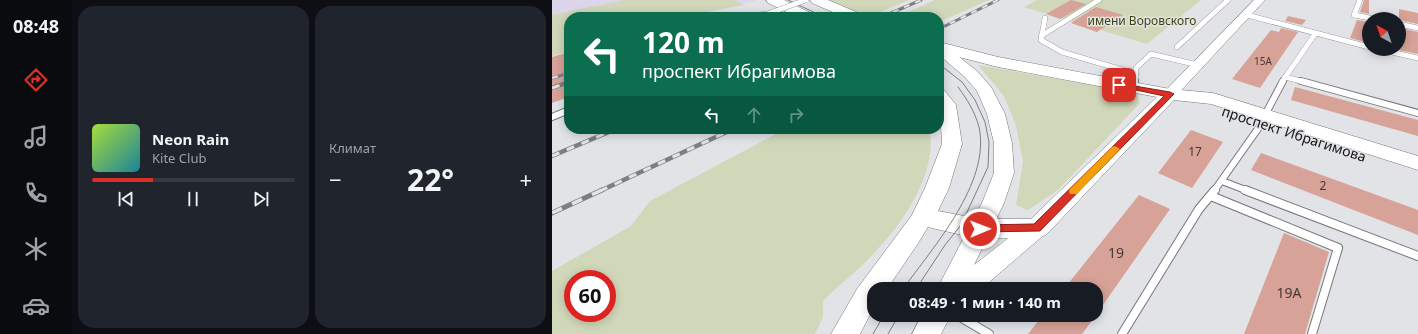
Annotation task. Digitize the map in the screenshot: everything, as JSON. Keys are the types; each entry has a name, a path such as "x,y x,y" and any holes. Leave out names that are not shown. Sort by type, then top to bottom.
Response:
{"main road":[{"path":"773,0 798,12"},
{"path":"817,0 845,12"},
{"name":"проспект Ибрагимова","path":"944,49 998,62 1135,81 1170,94 1213,99 1263,119 1418,174"},
{"path":"944,52 971,74 985,90 996,114 1001,136 1004,173 993,203 954,282"},
{"path":"971,282 1037,228 1170,94"},
{"path":"845,334 866,297 909,239 923,217 937,188 952,144 947,106 944,102"},
{"name":"проспект Ибрагимова","path":"1263,119 1418,163"},
{"path":"923,217 980,229 1037,228"},
{"path":"926,334 933,322"}],"street":[{"path":"1170,94 1260,0"}],"lane":[{"path":"773,12 806,0"},
{"path":"1041,36 1099,0"},
{"path":"1177,47 1228,0"},
{"path":"1360,0 1354,15 1362,17"},
{"path":"1247,15 1362,45"},
{"path":"1046,18 1041,40 1062,52 1135,81 1136,68 1151,54 1198,66"},
{"path":"1406,25 1418,28"},
{"path":"1122,334 1199,209 1222,181 1263,119 1285,77 1315,34"},
{"path":"1406,55 1418,58"},
{"path":"1285,77 1418,113"},
{"path":"552,117 564,112"},
{"path":"1222,181 1418,256"},
{"path":"1211,196 1338,248 1312,334"},
{"path":"969,322 989,334"}],"shaded area":[{"path":"552,0 756,1 704,12 564,12 564,52 552,56"}],"green space":[{"path":"624,0 735,0 744,5 707,12 566,12"},
{"path":"827,0 909,0 880,12 857,12"},
{"path":"935,0 989,0 944,20 944,12 908,12"},
{"name":"имени Воровского","path":"1037,0 1201,0 1147,44 1024,7"},
{"path":"564,12 564,52 552,56 552,15"},
{"path":"978,65 1137,93 1139,104 1058,190 1028,210 1016,205 1023,162 1016,125 1004,96"},
{"path":"776,134 930,134 931,145 929,161 924,178 907,211 897,226 870,258 823,301 823,317 815,334 552,334 552,271 631,226 650,201"}],"building":[{"path":"1071,0 1086,4 1060,19 1046,14"},
{"path":"1364,0 1369,0 1369,12 1360,12"},
{"path":"1096,7 1123,15 1097,32 1071,23"},
{"path":"1399,9 1418,13 1418,24 1406,21 1406,12 1399,12"},
{"path":"1288,16 1306,20 1302,25 1285,21"},
{"path":"1357,20 1362,21 1362,41 1350,38"},
{"path":"1281,28 1298,32 1260,88 1232,79 1271,30 1279,32"},
{"path":"1406,29 1418,32 1418,54 1406,51"},
{"path":"564,53 564,99 552,103 552,57"},
{"path":"1295,87 1418,120 1418,136 1291,100"},
{"path":"1191,130 1223,142 1192,188 1158,173"},
{"path":"1261,153 1418,210 1418,235 1251,170"},
{"path":"1139,195 1170,209 1103,305 1103,282 1070,282"},
{"path":"1284,233 1329,252 1305,334 1244,334"},
{"path":"1037,322 1091,322 1082,334 1028,334"}],"tram line":[{"path":"788,0 813,12"},
{"path":"921,282 945,245 961,225 988,167 989,142 985,122 975,100 962,82 944,68"},
{"path":"908,282 957,213 968,192 976,170 980,148 979,127 965,96 958,87"},
{"path":"873,334 880,322"},
{"path":"888,334 895,322"}],"railway":[{"path":"774,12 807,0"},
{"path":"893,12 921,0"},
{"path":"944,27 998,0"},
{"path":"552,78 564,74"},
{"path":"552,88 564,84"},
{"path":"552,156 604,134"},
{"path":"600,191 722,134"},
{"path":"552,213 602,190"}],"slow traffic":[{"path":"1073,191 1115,149"}],"route":[{"path":"980,229 1037,228 1170,94 1119,85"}]}
